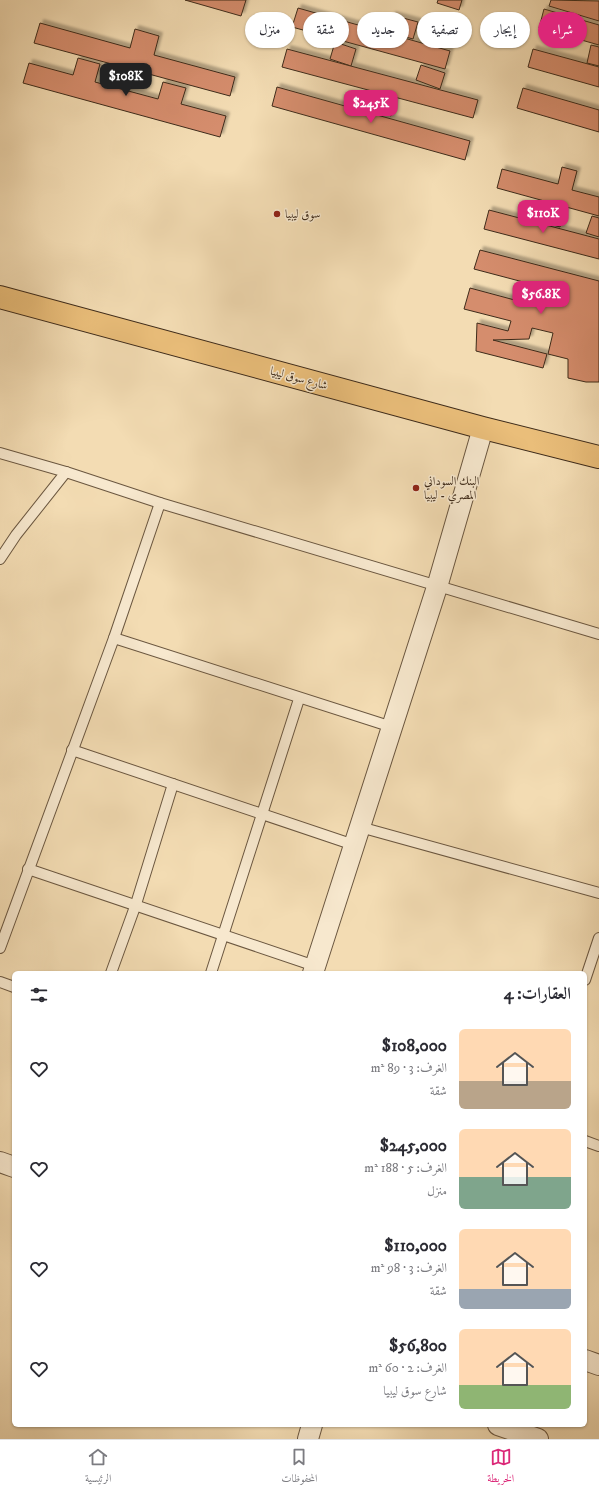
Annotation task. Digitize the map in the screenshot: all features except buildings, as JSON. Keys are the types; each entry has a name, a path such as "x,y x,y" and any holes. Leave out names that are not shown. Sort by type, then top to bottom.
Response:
{"main road":[{"name":"شارع سوق ليبيا","path":"0,297 483,428 599,457"}],"street":[{"path":"314,969 437,587 483,428"},
{"path":"0,1162 12,1166"},
{"path":"587,1361 599,1365"},
{"path":"308,1439 311,1427"},
{"path":"504,1427 525,1434"}],"lane":[{"path":"0,454 66,472 160,503 437,587 599,634"},
{"path":"0,559 16,534 66,472"},
{"path":"0,948 114,638 160,503"},
{"path":"114,638 299,699 392,727"},
{"path":"212,971 299,699"},
{"path":"72,750 354,845"},
{"path":"112,971 136,904 173,784"},
{"path":"360,827 599,894"},
{"path":"28,869 223,934 314,969"},
{"path":"587,974 599,938"},
{"path":"0,982 12,986"},
{"path":"587,1142 599,1146"}],"place":[{"name":"سوق ليبيا","path":"277,214"},
{"name":"البنك السوداني المصري - ليبيا","path":"416,488"}]}
